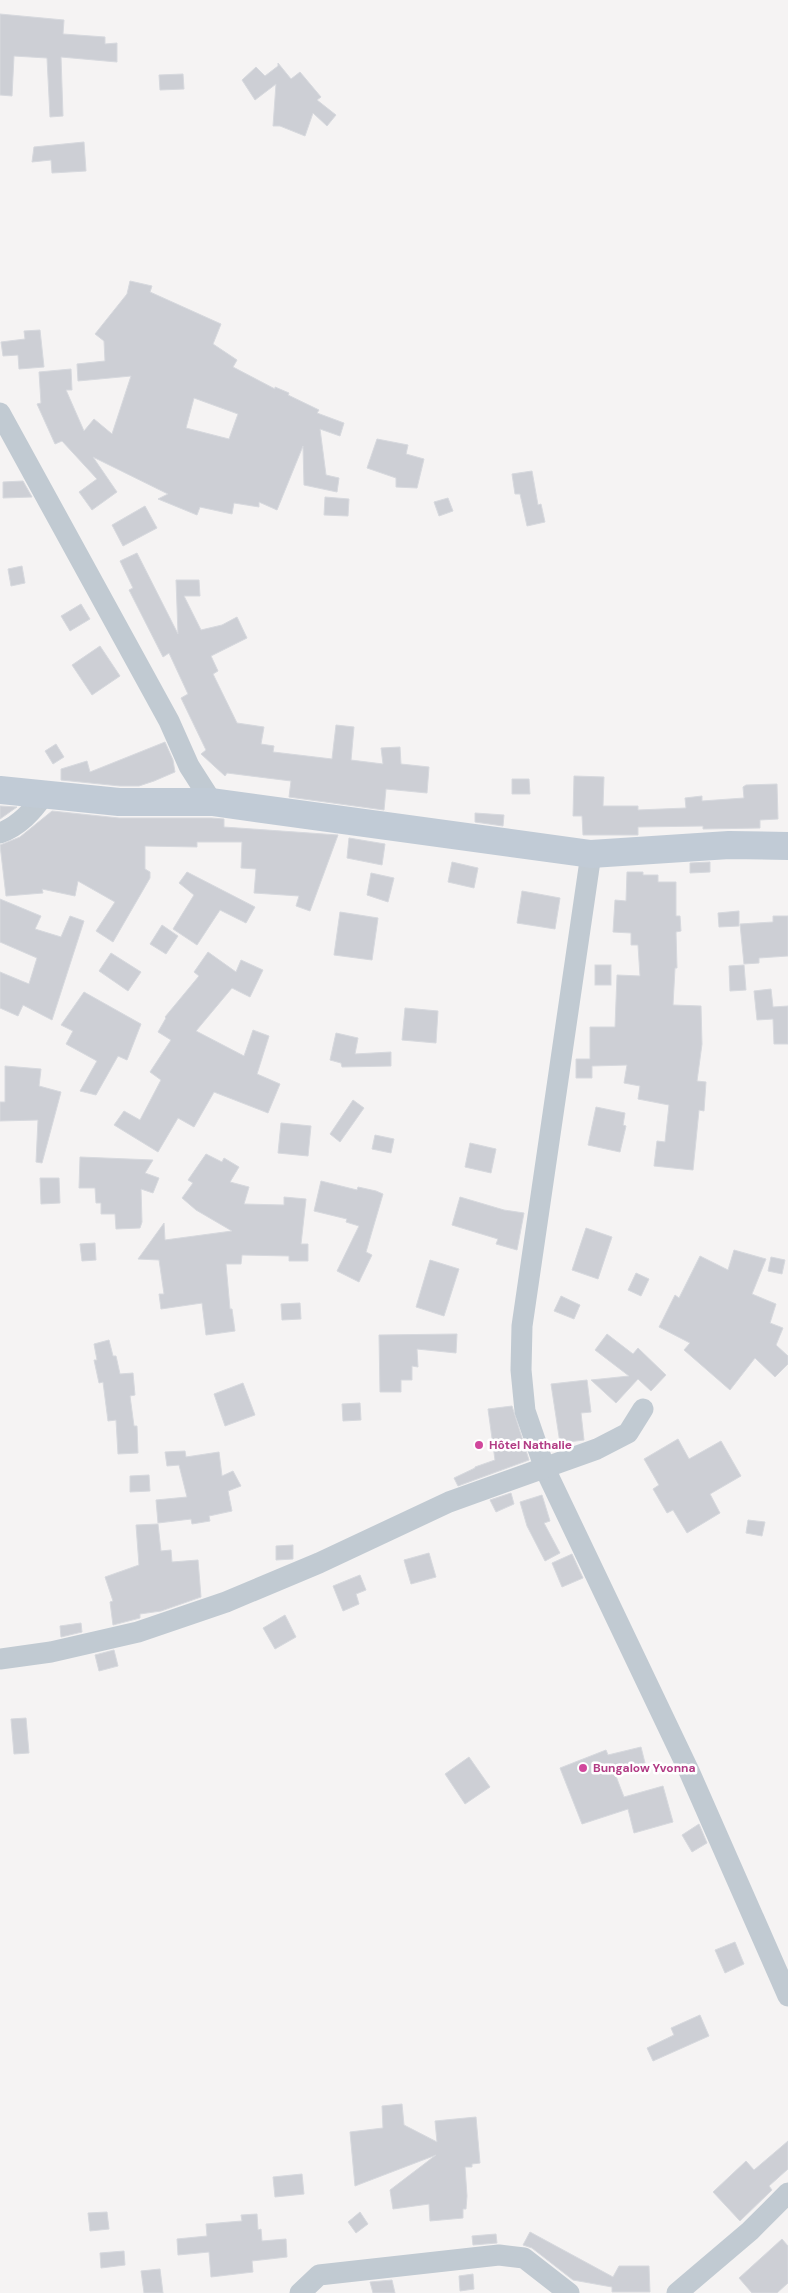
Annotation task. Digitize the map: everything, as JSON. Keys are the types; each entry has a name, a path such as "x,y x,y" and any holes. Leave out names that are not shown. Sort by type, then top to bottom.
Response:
{"street":[{"path":"0,413 170,721 189,766 212,802"},
{"path":"0,790 119,802 212,802 591,854 729,846 788,846"},
{"path":"0,833 13,829 30,813 44,795"},
{"path":"591,854 522,1326 521,1370 525,1411 545,1469 689,1771 788,1996"},
{"path":"0,1659 51,1652 138,1632 226,1602 319,1563 449,1502 597,1449 628,1433 643,1410"},
{"path":"677,2293 750,2231 788,2193"},
{"path":"300,2293 319,2274 499,2254 524,2258 569,2293"}],"building":[{"path":"0,14 64,20 63,34 105,37 105,44 117,43 117,62 61,57 63,116 50,117 47,58 14,56 12,96 0,95"},
{"path":"278,63 291,79 300,72 321,97 317,100 336,115 327,126 313,113 305,136 280,126 273,126 276,84 255,100 242,80 256,67 265,76 278,66"},
{"path":"183,74 184,89 160,90 159,75"},
{"path":"84,142 86,171 52,173 51,160 32,162 34,147"},
{"path":"130,281 152,286 150,292 221,324 213,344 237,360 233,367 275,389 275,387 289,393 288,395 319,410 317,413 344,423 340,436 320,429 326,475 339,478 337,492 304,485 303,446 277,510 259,502 259,507 234,503 232,514 200,507 197,515 158,499 168,494 93,457 117,492 92,510 79,492 97,479 62,441 55,444 37,404 41,403 39,372 71,369 72,390 66,390 84,431 94,419 112,434 131,376 78,381 77,364 105,361 104,341 95,334 127,294","holes":["194,398 238,414 229,439 186,428"]},
{"path":"40,330 44,367 19,369 18,355 3,356 1,342 25,339 24,331"},
{"path":"377,439 408,445 406,454 424,459 417,488 396,487 396,478 367,468"},
{"path":"532,471 538,505 541,504 545,522 527,526 520,494 515,494 512,474"},
{"path":"23,481 32,497 3,498 3,482"},
{"path":"325,497 349,499 348,516 324,515"},
{"path":"448,498 453,511 439,516 434,502"},
{"path":"145,506 157,528 123,546 112,525"},
{"path":"137,553 178,634 176,580 199,580 200,596 184,596 201,630 222,625 237,617 247,638 211,656 218,671 213,674 237,723 264,727 261,744 274,746 273,752 332,759 336,725 354,727 351,760 383,764 381,748 400,747 401,764 429,767 427,793 386,789 384,810 289,797 291,781 227,773 225,776 201,754 206,750 181,698 188,694 169,653 163,657 129,590 133,588 120,561"},
{"path":"22,566 25,583 11,586 8,569"},
{"path":"81,604 90,619 70,631 61,616"},
{"path":"100,646 120,676 92,695 72,665"},
{"path":"165,742 173,760 175,772 154,781 139,786 120,786 61,780 61,769 87,761 90,772"},
{"path":"56,744 64,757 53,764 45,751"},
{"path":"574,776 604,777 603,806 638,806 638,810 686,808 685,798 702,796 702,801 744,798 743,787 746,785 777,784 778,819 760,820 760,828 703,829 703,826 638,827 638,835 583,835 582,816 573,816"},
{"path":"512,779 529,779 530,794 512,794"},
{"path":"0,806 17,807 0,819"},
{"path":"52,811 119,818 224,819 224,827 338,835 310,911 296,906 299,896 254,893 256,869 241,868 242,842 197,842 197,847 145,846 145,869 150,872 150,878 113,942 96,931 115,902 78,881 75,896 42,889 43,893 6,896 0,845 20,837"},
{"path":"475,813 504,815 503,826 475,822"},
{"path":"349,838 385,844 382,865 347,858"},
{"path":"452,862 478,868 474,888 448,882"},
{"path":"710,862 710,872 690,873 690,863"},
{"path":"187,872 255,907 246,923 220,910 197,945 173,929 194,895 179,883"},
{"path":"627,872 643,872 643,875 658,875 658,882 676,882 676,916 680,916 681,931 676,932 677,968 675,968 673,1005 701,1006 702,1044 697,1081 706,1082 704,1111 699,1110 693,1170 654,1166 657,1141 665,1142 669,1105 638,1099 640,1086 624,1083 627,1065 592,1066 592,1078 576,1078 576,1059 590,1059 590,1027 615,1027 617,975 640,976 638,945 631,945 631,933 613,932 615,900 626,901"},
{"path":"371,873 394,878 388,902 367,895"},
{"path":"522,891 560,898 555,929 517,923"},
{"path":"0,899 41,916 35,929 61,937 70,916 84,921 52,1020 23,1005 18,1016 0,1008 0,972 29,984 37,958 0,942"},
{"path":"739,911 739,926 719,927 718,913"},
{"path":"340,912 378,918 372,960 334,955"},
{"path":"773,916 788,916 788,956 759,958 759,963 744,964 740,924 773,922"},
{"path":"162,925 178,936 166,954 150,944"},
{"path":"208,952 236,972 241,960 263,970 250,997 232,988 196,1031 244,1056 253,1030 269,1036 257,1074 280,1084 268,1113 214,1092 194,1127 178,1118 158,1152 114,1125 124,1111 140,1120 161,1080 150,1072 171,1040 158,1032 165,1017 199,976 194,972"},
{"path":"111,953 141,972 128,991 99,971"},
{"path":"595,965 611,965 611,985 595,985"},
{"path":"744,965 746,990 730,991 729,966"},
{"path":"771,989 773,1007 788,1006 788,1044 774,1044 773,1019 757,1020 754,991"},
{"path":"84,992 141,1024 127,1060 118,1056 96,1095 80,1091 97,1061 66,1044 73,1031 61,1025"},
{"path":"405,1008 438,1011 436,1043 402,1040"},
{"path":"336,1033 358,1038 355,1054 391,1052 391,1066 342,1067 341,1063 330,1060"},
{"path":"5,1066 41,1069 39,1086 61,1092 42,1163 36,1162 38,1120 0,1121 0,1102 5,1102"},
{"path":"353,1100 364,1108 340,1142 330,1134"},
{"path":"596,1107 625,1113 623,1125 626,1126 620,1152 588,1145"},
{"path":"281,1123 311,1126 308,1156 278,1153"},
{"path":"375,1135 394,1139 391,1153 372,1149"},
{"path":"470,1143 496,1149 491,1173 465,1167"},
{"path":"206,1154 222,1162 224,1158 239,1167 230,1182 249,1187 244,1204 284,1205 284,1197 306,1199 301,1244 308,1244 308,1261 289,1261 289,1256 242,1255 241,1264 226,1264 230,1309 232,1309 235,1331 206,1335 202,1303 161,1309 159,1294 164,1294 159,1260 138,1259 164,1223 165,1240 232,1231 196,1210 182,1198 193,1183 188,1180"},
{"path":"80,1157 153,1160 145,1173 159,1178 153,1193 141,1189 142,1222 140,1228 116,1229 115,1214 101,1214 101,1203 96,1203 95,1188 79,1188"},
{"path":"40,1178 59,1178 60,1203 41,1204"},
{"path":"321,1181 357,1190 358,1187 383,1194 366,1252 372,1255 359,1282 337,1271 359,1226 346,1222 347,1219 314,1211"},
{"path":"460,1197 504,1210 524,1213 517,1250 496,1244 498,1239 452,1225"},
{"path":"586,1228 612,1237 598,1279 572,1270"},
{"path":"95,1243 96,1260 82,1261 80,1244"},
{"path":"734,1250 766,1259 752,1294 776,1304 770,1323 783,1328 776,1345 788,1356 788,1364 775,1377 755,1358 730,1390 684,1350 690,1343 659,1327 675,1295 679,1298 700,1256 728,1270"},
{"path":"771,1257 785,1260 782,1274 768,1271"},
{"path":"430,1260 459,1269 444,1316 416,1307"},
{"path":"636,1273 649,1279 641,1296 628,1290"},
{"path":"561,1296 580,1305 574,1319 554,1311"},
{"path":"300,1303 301,1319 282,1320 281,1304"},
{"path":"457,1334 456,1353 417,1349 418,1367 412,1366 412,1380 401,1380 401,1392 380,1392 379,1335"},
{"path":"607,1334 633,1354 638,1348 666,1375 651,1391 638,1379 616,1403 591,1380 629,1376 595,1350"},
{"path":"109,1340 113,1356 116,1356 120,1374 133,1373 135,1395 130,1396 134,1426 137,1426 138,1453 118,1454 116,1420 108,1421 103,1382 99,1383 94,1360 97,1360 94,1344"},
{"path":"587,1380 591,1412 581,1413 584,1440 560,1443 551,1384"},
{"path":"243,1383 255,1415 225,1426 214,1394"},
{"path":"360,1403 361,1420 343,1421 342,1404"},
{"path":"512,1406 529,1460 458,1486 454,1478 475,1467 495,1460 488,1409"},
{"path":"678,1439 689,1459 721,1441 741,1476 710,1494 720,1513 687,1533 673,1510 667,1513 653,1489 659,1485 644,1459"},
{"path":"185,1451 186,1457 219,1452 222,1476 233,1471 241,1486 228,1491 232,1511 209,1516 210,1521 192,1524 191,1519 158,1523 156,1500 187,1497 179,1465 167,1466 165,1452"},
{"path":"149,1475 150,1491 130,1492 130,1476"},
{"path":"511,1493 514,1504 496,1512 490,1500"},
{"path":"542,1495 550,1521 544,1523 560,1553 545,1561 527,1526 520,1502"},
{"path":"748,1520 765,1522 762,1536 746,1533"},
{"path":"158,1524 161,1551 171,1550 172,1562 198,1560 201,1597 161,1611 140,1614 140,1618 113,1625 110,1602 113,1601 105,1577 139,1565 136,1525"},
{"path":"293,1545 293,1559 276,1560 276,1546"},
{"path":"429,1553 436,1577 411,1584 404,1560"},
{"path":"572,1554 583,1578 562,1587 552,1563"},
{"path":"360,1575 366,1590 356,1594 359,1604 343,1611 333,1586"},
{"path":"285,1615 296,1637 275,1649 263,1628"},
{"path":"81,1623 82,1632 61,1637 60,1626"},
{"path":"114,1650 118,1666 99,1671 95,1655"},
{"path":"26,1718 29,1753 14,1754 11,1719"},
{"path":"641,1747 645,1763 614,1771 624,1797 663,1786 673,1822 634,1833 628,1809 582,1824 560,1768 606,1750 608,1755"},
{"path":"469,1757 490,1787 465,1804 445,1774"},
{"path":"699,1824 707,1843 692,1852 682,1835"},
{"path":"735,1942 744,1964 725,1973 715,1950"},
{"path":"700,2015 709,2036 653,2061 647,2048 674,2035 671,2028"},
{"path":"402,2104 404,2125 437,2142 435,2121 476,2117 480,2163 472,2164 472,2167 465,2167 467,2196 466,2209 463,2209 463,2218 430,2221 429,2204 393,2209 390,2190 436,2155 355,2186 350,2132 383,2128 382,2106"},
{"path":"788,2141 788,2169 769,2186 772,2190 740,2221 713,2192 746,2161 754,2170"},
{"path":"302,2174 304,2194 275,2197 273,2177"},
{"path":"107,2212 109,2229 90,2231 88,2213"},
{"path":"360,2212 368,2224 356,2233 348,2222"},
{"path":"257,2214 258,2230 261,2229 262,2241 286,2239 287,2257 252,2261 253,2272 211,2277 209,2252 178,2255 177,2239 207,2236 206,2224 242,2221 241,2215"},
{"path":"530,2232 613,2277 619,2266 649,2266 650,2292 612,2292 612,2287 573,2280 532,2248 523,2245"},
{"path":"496,2234 497,2243 473,2245 472,2236"},
{"path":"782,2239 788,2246 788,2283 777,2293 752,2293 739,2278"},
{"path":"124,2251 125,2265 101,2268 100,2253"},
{"path":"160,2269 163,2293 144,2293 141,2271"},
{"path":"473,2274 474,2289 460,2291 459,2276"},
{"path":"392,2280 395,2293 373,2293 370,2282"}],"place":[{"name":"Hôtel Nathalie","path":"479,1445"},
{"name":"Bungalow Yvonna","path":"583,1768"}]}
